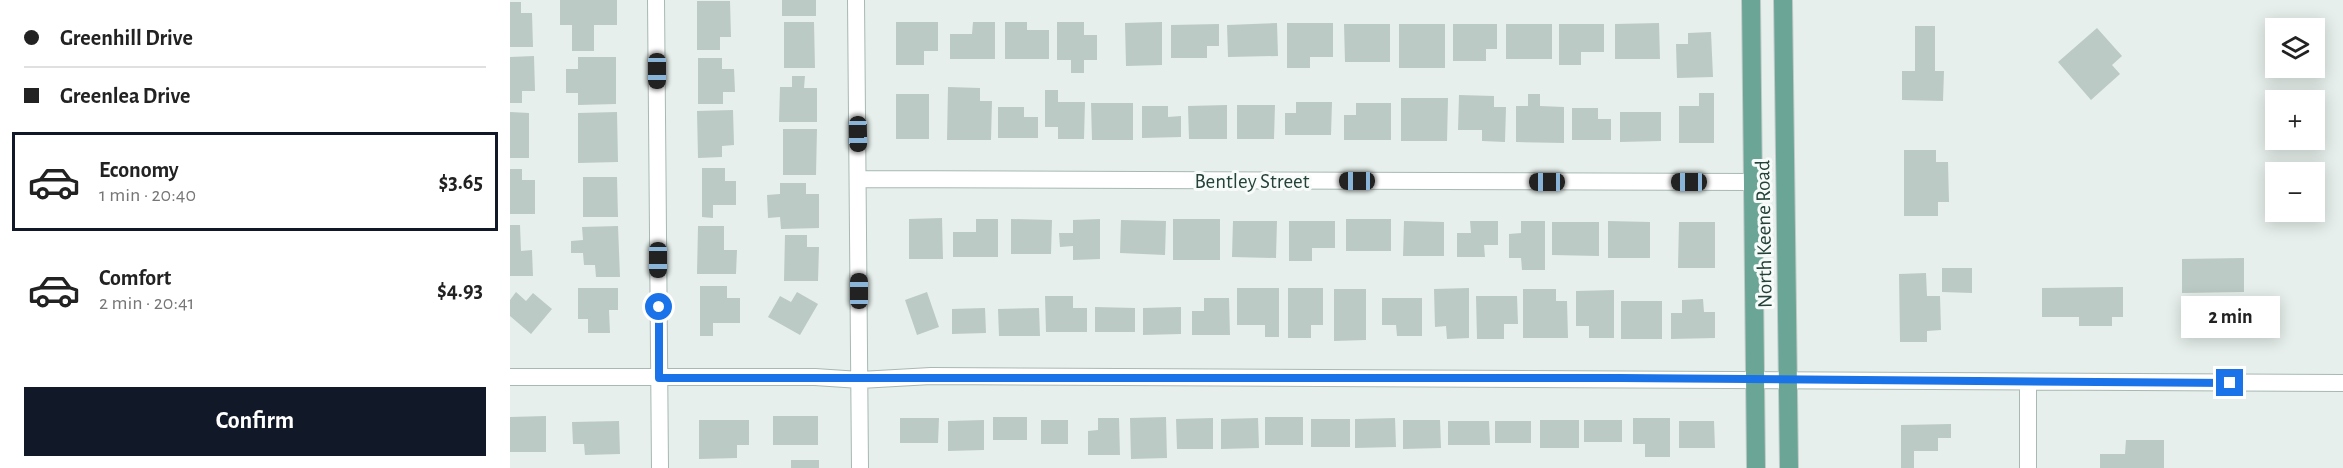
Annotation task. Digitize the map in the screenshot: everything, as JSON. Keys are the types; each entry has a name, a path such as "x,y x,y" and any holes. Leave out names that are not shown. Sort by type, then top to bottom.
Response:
{"main road":[{"name":"North Keene Road","path":"1751,0 1756,468"},
{"name":"North Keene Road","path":"1783,0 1789,468"}],"street":[{"path":"656,0 660,468"},
{"path":"856,0 860,468"},
{"name":"Bentley Street","path":"858,179 1753,182"},
{"path":"510,376 815,377 860,380 931,376 2343,383"},
{"path":"2028,382 2028,468"}],"building":[{"path":"560,0 617,0 617,25 594,25 594,51 572,51 572,25 560,25"},
{"path":"782,0 816,0 816,16 782,16"},
{"path":"697,1 730,1 731,37 720,37 720,50 697,50"},
{"path":"510,2 521,2 521,13 532,13 533,47 510,47"},
{"path":"784,22 814,22 815,68 784,68"},
{"path":"896,22 938,22 938,51 924,51 924,65 896,65"},
{"path":"973,22 995,22 995,59 950,59 950,34 972,34"},
{"path":"1005,22 1027,22 1027,30 1049,30 1049,59 1005,59"},
{"path":"1057,22 1084,22 1084,35 1097,35 1097,60 1084,60 1084,73 1071,73 1071,60 1057,60"},
{"path":"1162,22 1162,65 1126,66 1125,23"},
{"path":"1277,23 1278,56 1228,57 1227,25"},
{"path":"1287,23 1333,23 1333,57 1310,57 1310,68 1287,68"},
{"path":"1659,23 1660,59 1615,59 1615,24"},
{"path":"1219,24 1219,46 1207,46 1207,58 1171,58 1171,25"},
{"path":"1344,24 1390,24 1390,62 1345,62"},
{"path":"1399,24 1445,24 1445,68 1399,68"},
{"path":"1453,24 1497,24 1497,49 1486,49 1486,61 1453,61"},
{"path":"1506,24 1552,24 1552,59 1506,59"},
{"path":"1559,24 1604,24 1604,52 1581,52 1581,65 1559,65"},
{"path":"1915,26 1935,26 1935,71 1944,71 1943,101 1902,100 1902,71 1915,71"},
{"path":"2097,28 2122,56 2112,65 2120,74 2091,100 2058,62"},
{"path":"1711,32 1713,77 1677,78 1676,44 1688,44 1688,33"},
{"path":"534,56 535,91 522,91 522,103 510,103 510,57"},
{"path":"578,57 616,57 616,104 578,105 578,93 566,93 566,69 578,69"},
{"path":"698,58 722,58 722,69 734,69 735,92 723,92 723,104 698,104"},
{"path":"792,76 805,76 804,88 817,88 817,122 779,122 780,87 792,87"},
{"path":"948,87 980,88 980,101 992,101 991,140 947,140"},
{"path":"1045,90 1058,90 1058,102 1085,102 1084,139 1058,139 1058,127 1045,127"},
{"path":"1699,93 1714,93 1714,143 1679,143 1679,106 1699,106"},
{"path":"896,94 929,94 929,139 896,139"},
{"path":"1528,94 1540,94 1540,106 1564,107 1564,143 1516,142 1516,106 1528,106"},
{"path":"1459,95 1494,96 1494,107 1506,107 1505,142 1482,141 1482,130 1458,130"},
{"path":"1401,98 1448,98 1447,141 1401,141"},
{"path":"1296,102 1332,102 1331,135 1285,135 1285,113 1296,113"},
{"path":"1091,103 1133,103 1133,140 1092,140"},
{"path":"1356,103 1391,103 1391,140 1344,140 1344,115 1356,115"},
{"path":"1227,105 1227,139 1189,139 1188,106"},
{"path":"1237,105 1275,105 1274,139 1237,139"},
{"path":"1142,106 1168,106 1168,117 1181,116 1181,137 1142,138"},
{"path":"998,107 1024,107 1024,117 1038,117 1038,138 998,138"},
{"path":"1572,108 1598,108 1598,119 1611,119 1611,140 1572,140"},
{"path":"733,110 734,145 722,146 722,157 698,158 697,111"},
{"path":"510,112 529,113 529,158 510,158"},
{"path":"617,112 618,162 578,163 578,113"},
{"path":"1620,112 1661,112 1661,141 1620,142"},
{"path":"783,129 817,129 816,175 783,175"},
{"path":"1904,150 1936,150 1936,162 1948,162 1949,202 1938,202 1938,216 1904,216"},
{"path":"702,168 725,168 725,181 736,181 736,205 713,205 713,218 702,217"},
{"path":"510,169 522,169 522,180 535,180 535,214 510,214"},
{"path":"583,177 617,177 618,217 583,217"},
{"path":"780,183 806,183 806,194 819,194 819,228 781,229 780,217 768,218 767,195 780,194"},
{"path":"942,218 943,259 909,259 909,219"},
{"path":"976,219 998,219 998,257 953,257 953,232 976,232"},
{"path":"1011,219 1052,220 1051,254 1011,254"},
{"path":"1100,219 1100,259 1073,260 1073,246 1060,247 1059,233 1073,233 1073,220"},
{"path":"1173,219 1220,219 1220,260 1173,260"},
{"path":"1346,219 1391,219 1391,251 1346,251"},
{"path":"1121,220 1166,221 1165,255 1120,253"},
{"path":"1233,221 1277,221 1276,258 1232,257"},
{"path":"1289,221 1335,221 1335,248 1312,248 1312,261 1289,261"},
{"path":"1404,221 1444,222 1444,256 1403,256"},
{"path":"1470,221 1498,221 1498,245 1484,245 1485,257 1457,257 1457,233 1471,233"},
{"path":"1521,221 1545,221 1545,270 1522,270 1521,258 1509,258 1509,234 1521,233"},
{"path":"1608,221 1650,222 1650,258 1608,258"},
{"path":"1552,222 1599,222 1599,256 1552,255"},
{"path":"1679,222 1715,222 1715,268 1678,268"},
{"path":"510,225 520,225 521,251 532,250 533,276 510,276"},
{"path":"618,226 620,277 596,277 595,265 584,265 583,253 571,253 571,241 583,240 582,227"},
{"path":"698,226 724,226 724,250 737,250 736,274 697,274"},
{"path":"785,235 807,235 807,247 819,247 818,281 784,281"},
{"path":"2244,258 2244,292 2182,293 2182,259"},
{"path":"1942,268 1972,268 1972,293 1942,292"},
{"path":"1926,273 1927,296 1940,296 1941,330 1927,331 1927,342 1900,342 1899,274"},
{"path":"700,286 727,286 727,298 740,298 740,323 713,323 713,336 700,336"},
{"path":"2123,287 2123,317 2112,317 2112,326 2079,326 2079,317 2042,317 2042,288"},
{"path":"578,288 618,288 618,310 609,310 610,333 588,333 588,319 578,319"},
{"path":"1237,288 1279,288 1279,337 1265,337 1265,325 1237,325"},
{"path":"1288,288 1323,288 1323,325 1311,325 1311,338 1288,338"},
{"path":"1469,288 1469,338 1447,339 1446,326 1435,327 1434,289"},
{"path":"1334,289 1366,289 1366,340 1334,341"},
{"path":"1523,289 1556,289 1556,301 1567,301 1568,338 1523,338"},
{"path":"1614,290 1614,338 1589,338 1589,326 1576,326 1576,291"},
{"path":"516,292 526,301 533,293 552,309 531,334 510,316 510,300"},
{"path":"797,292 818,304 800,335 768,317 780,296 791,302"},
{"path":"927,292 939,327 917,335 905,300"},
{"path":"1045,296 1073,296 1073,308 1087,308 1087,332 1046,332"},
{"path":"1476,296 1517,296 1518,324 1504,324 1504,339 1477,339"},
{"path":"1204,298 1229,298 1230,335 1192,335 1192,311 1204,311"},
{"path":"1382,298 1422,298 1422,336 1397,336 1396,325 1382,325"},
{"path":"1703,299 1704,312 1715,312 1715,338 1671,339 1671,313 1682,313 1682,300"},
{"path":"1621,301 1662,301 1662,339 1621,339"},
{"path":"1095,307 1135,308 1135,332 1095,332"},
{"path":"1181,307 1181,334 1143,335 1143,308"},
{"path":"985,308 986,333 952,334 952,309"},
{"path":"1039,308 1040,336 999,336 998,309"},
{"path":"546,416 546,452 510,452 510,417"},
{"path":"773,416 818,416 818,445 773,445"},
{"path":"993,417 1027,417 1027,440 993,440"},
{"path":"1166,417 1167,458 1131,459 1130,418"},
{"path":"1265,417 1303,417 1303,445 1265,445"},
{"path":"900,418 939,418 938,443 900,443"},
{"path":"1098,418 1119,418 1120,455 1088,455 1088,431 1098,430"},
{"path":"1213,418 1213,449 1177,449 1176,419"},
{"path":"1258,418 1259,448 1221,449 1221,419"},
{"path":"1395,418 1396,447 1355,448 1355,419"},
{"path":"1633,418 1670,418 1670,457 1645,457 1645,444 1633,444"},
{"path":"1311,419 1350,419 1350,447 1311,447"},
{"path":"699,420 749,420 749,445 737,445 737,458 699,459"},
{"path":"984,420 984,450 948,451 948,421"},
{"path":"1041,420 1068,420 1068,444 1041,444"},
{"path":"1403,420 1440,420 1441,448 1403,449"},
{"path":"1540,420 1579,420 1579,448 1540,448"},
{"path":"1584,420 1622,420 1622,442 1584,442"},
{"path":"619,421 620,454 585,455 584,444 573,444 572,422"},
{"path":"1448,421 1489,421 1490,445 1448,445"},
{"path":"1495,421 1531,421 1531,443 1495,443"},
{"path":"1679,421 1714,421 1715,448 1679,448"},
{"path":"1951,424 1951,438 1938,438 1938,451 1914,451 1914,468 1901,468 1901,425"},
{"path":"2126,440 2164,440 2164,468 2100,468 2100,454 2125,454"},
{"path":"791,460 819,460 819,468 791,468"}],"route":[{"path":"659,307 659,378 815,377 860,380 931,376 1620,378 2230,383"}]}
